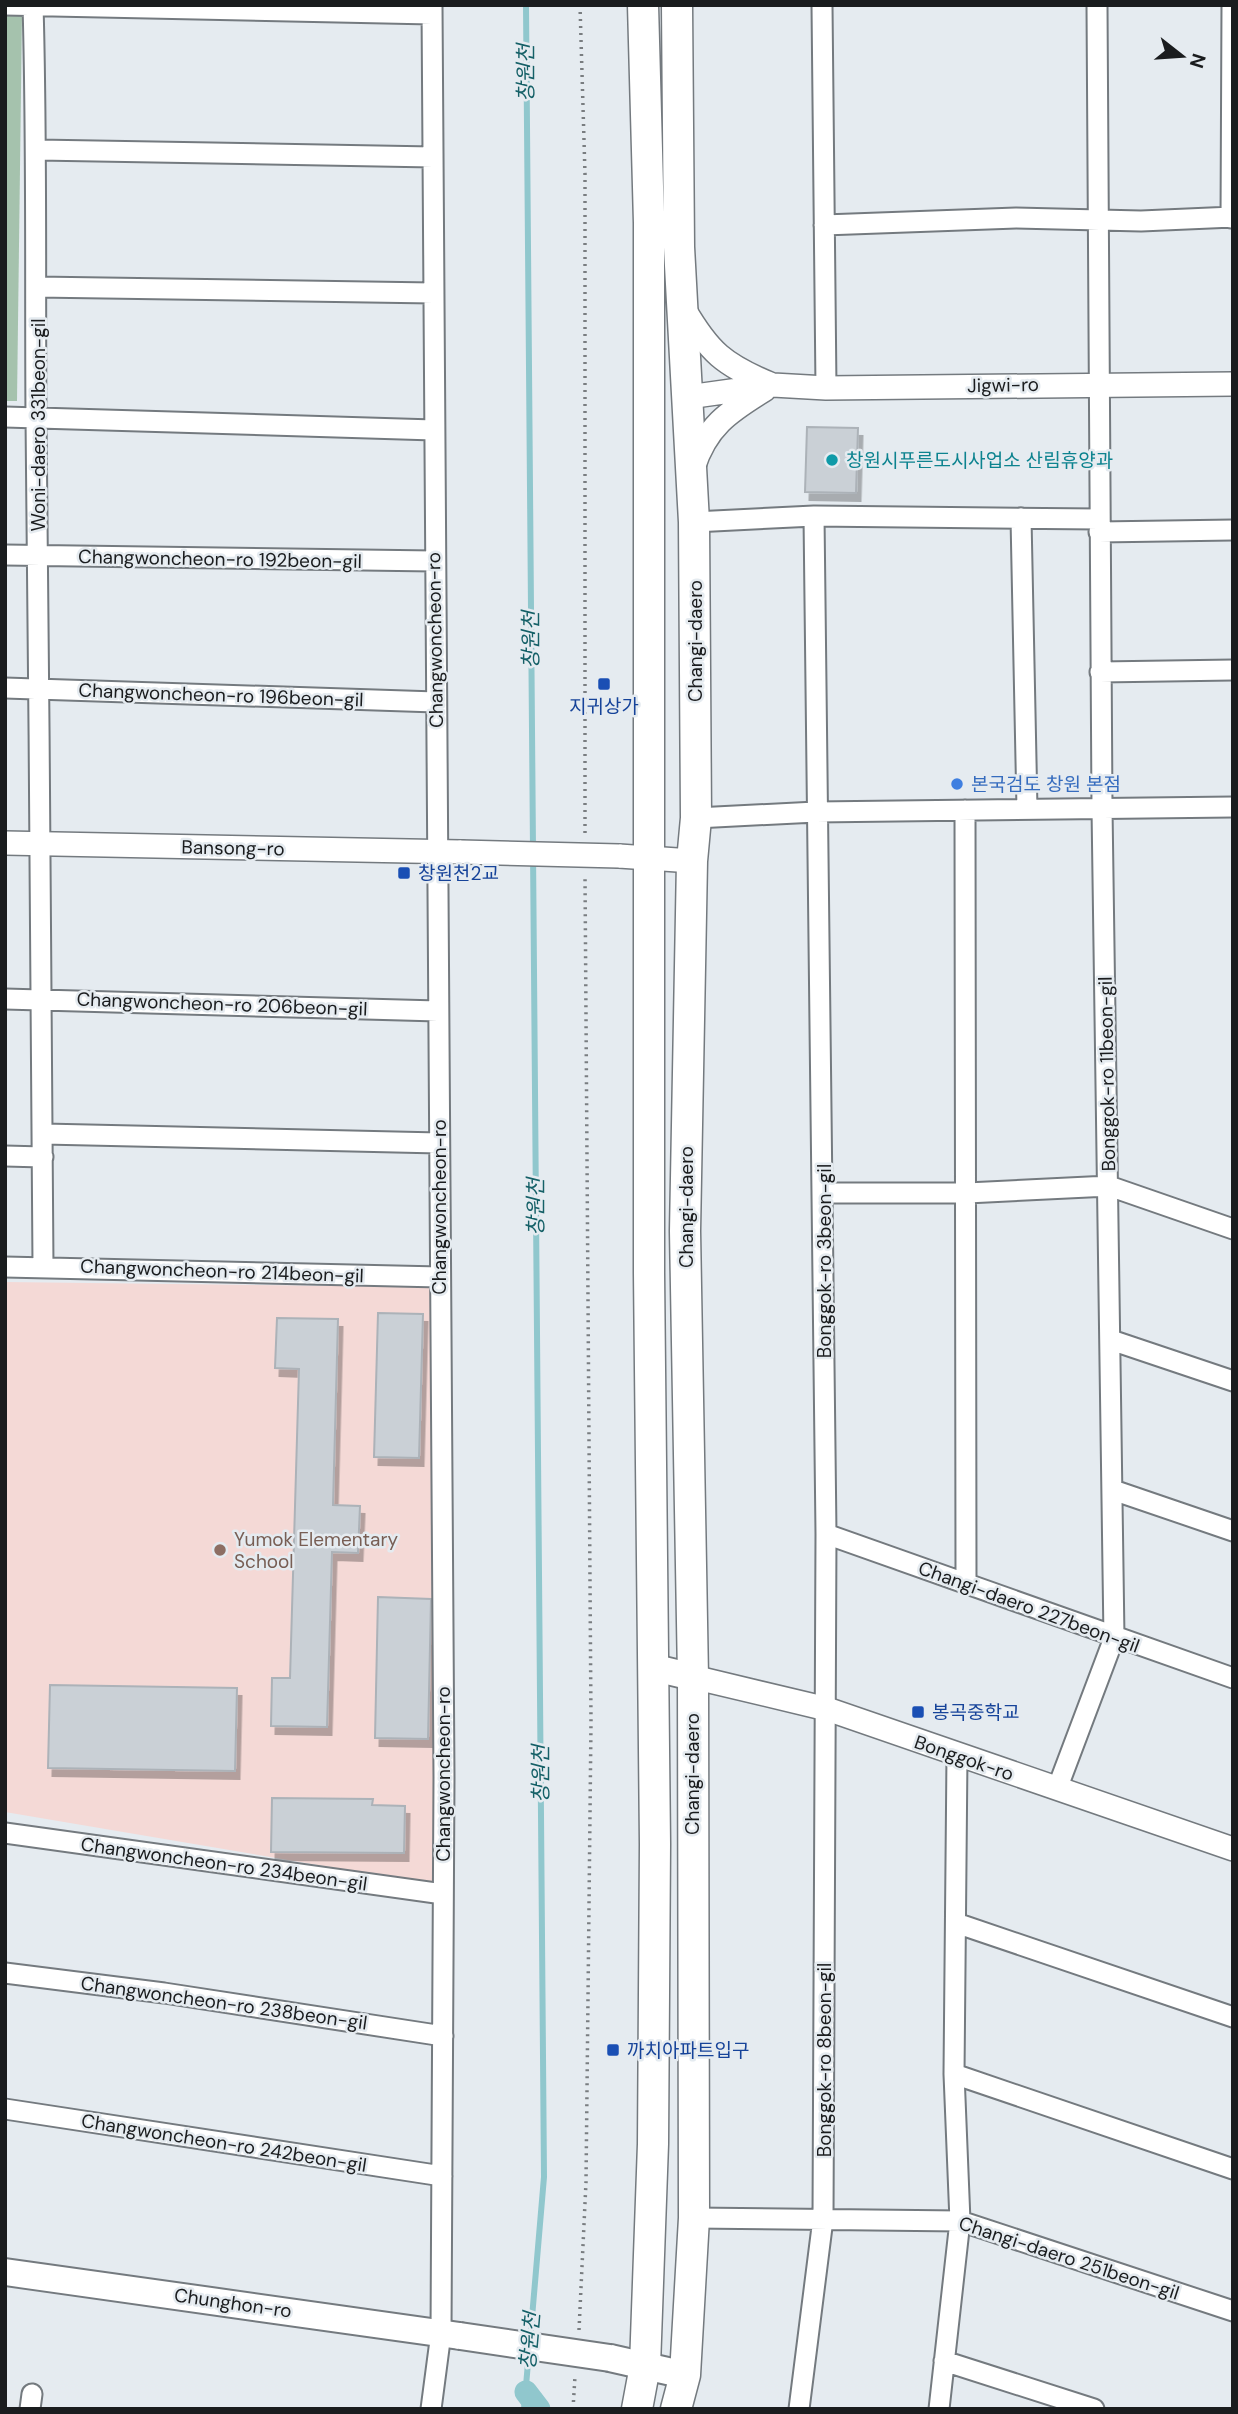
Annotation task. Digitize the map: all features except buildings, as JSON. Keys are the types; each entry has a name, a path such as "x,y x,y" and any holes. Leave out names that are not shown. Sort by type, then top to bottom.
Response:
{"main road":[{"name":"Changi-daero","path":"636,2409 645,2366 653,2144 655,1668 649,1273 650,400 643,5"},
{"name":"Changi-daero","path":"676,2409 685,2375 694,2218 693,1677 685,1231 692,861 696,818 694,522 680,247 677,5"},
{"path":"650,400 688,397"},
{"path":"655,1668 693,1677"},
{"name":"Chunghon-ro","path":"5,2272 451,2334 610,2358 645,2366"},
{"path":"645,2366 685,2375"}],"street":[{"path":"5,5 432,10"},
{"path":"822,5 826,388"},
{"name":"Bonggok-ro 11beon-gil","path":"1057,1789 1114,1637 1100,671 1097,5"},
{"path":"824,225 1016,218 1232,218 1232,5"},
{"name":"Woni-daero 331beon-gil","path":"33,6 38,150 36,417 43,1266"},
{"name":"Changwoncheon-ro","path":"431,2409 451,2334 442,2176 438,1011 450,852 436,702 432,10"},
{"path":"38,150 433,157"},
{"path":"37,287 433,293"},
{"name":"Jigwi-ro","path":"684,309 703,341 721,360 773,385"},
{"name":"Jigwi-ro","path":"688,397 773,385 826,388 1233,384"},
{"path":"691,473 699,449 714,426 773,385"},
{"path":"5,417 433,430"},
{"path":"694,522 814,516 1021,518 1099,526 1233,530"},
{"name":"Bonggok-ro 3beon-gil","path":"814,516 816,812 824,1194 827,1709"},
{"path":"1021,518 1027,809"},
{"name":"Changwoncheon-ro 192beon-gil","path":"5,555 434,561"},
{"path":"1100,671 1233,670"},
{"name":"Changwoncheon-ro 196beon-gil","path":"5,688 436,702"},
{"path":"696,818 816,812 1233,807"},
{"path":"965,810 966,1584"},
{"name":"Bansong-ro","path":"5,843 649,858"},
{"path":"649,858 692,861"},
{"name":"Changwoncheon-ro 206beon-gil","path":"5,999 438,1011"},
{"path":"44,1134 439,1143"},
{"path":"5,1156 43,1157"},
{"path":"824,1194 967,1193 1109,1186 1233,1229"},
{"name":"Changwoncheon-ro 214beon-gil","path":"5,1267 440,1277"},
{"path":"1111,1340 1233,1381"},
{"path":"1112,1490 1233,1531"},
{"name":"Changi-daero 227beon-gil","path":"826,1534 1233,1678"},
{"name":"Bonggok-ro","path":"693,1677 827,1709 1233,1849"},
{"name":"Bonggok-ro 8beon-gil","path":"799,2409 823,2219 827,1709"},
{"path":"939,2409 960,2221 954,2074 957,1755"},
{"name":"Changwoncheon-ro 234beon-gil","path":"5,1833 443,1894"},
{"path":"956,1923 1233,2017"},
{"name":"Changwoncheon-ro 238beon-gil","path":"5,1973 164,1993 443,2036"},
{"path":"954,2074 1233,2169"},
{"name":"Changwoncheon-ro 242beon-gil","path":"5,2109 442,2176"},
{"name":"Changi-daero 251beon-gil","path":"694,2218 960,2221 1233,2311"},
{"path":"944,2361 1094,2409"}],"path":[{"path":"580,5 585,174 585,837"},
{"path":"579,2333 586,2182 591,1722 585,863"},
{"path":"573,2409 576,2371"}],"shaded area":[{"name":"Yumok Elementary School","path":"5,1282 434,1287 436,1885 5,1812"}],"green space":[{"path":"5,14 22,14 17,401 5,401"}],"waterway":[{"name":"창원천","path":"526,5 544,2177 530,2341"},
{"name":"창원천","path":"524,2409 529,2351"},
{"path":"526,2392 539,2409"}],"place":[{"name":"창원시푸른도시사업소 산림휴양과","path":"832,460"},
{"name":"지귀상가","path":"604,684"},
{"name":"본국검도 창원 본점","path":"957,784"},
{"name":"창원천2교","path":"404,873"},
{"name":"Yumok Elementary School","path":"220,1550"},
{"name":"봉곡중학교","path":"918,1712"},
{"name":"까치아파트입구","path":"613,2050"}]}
